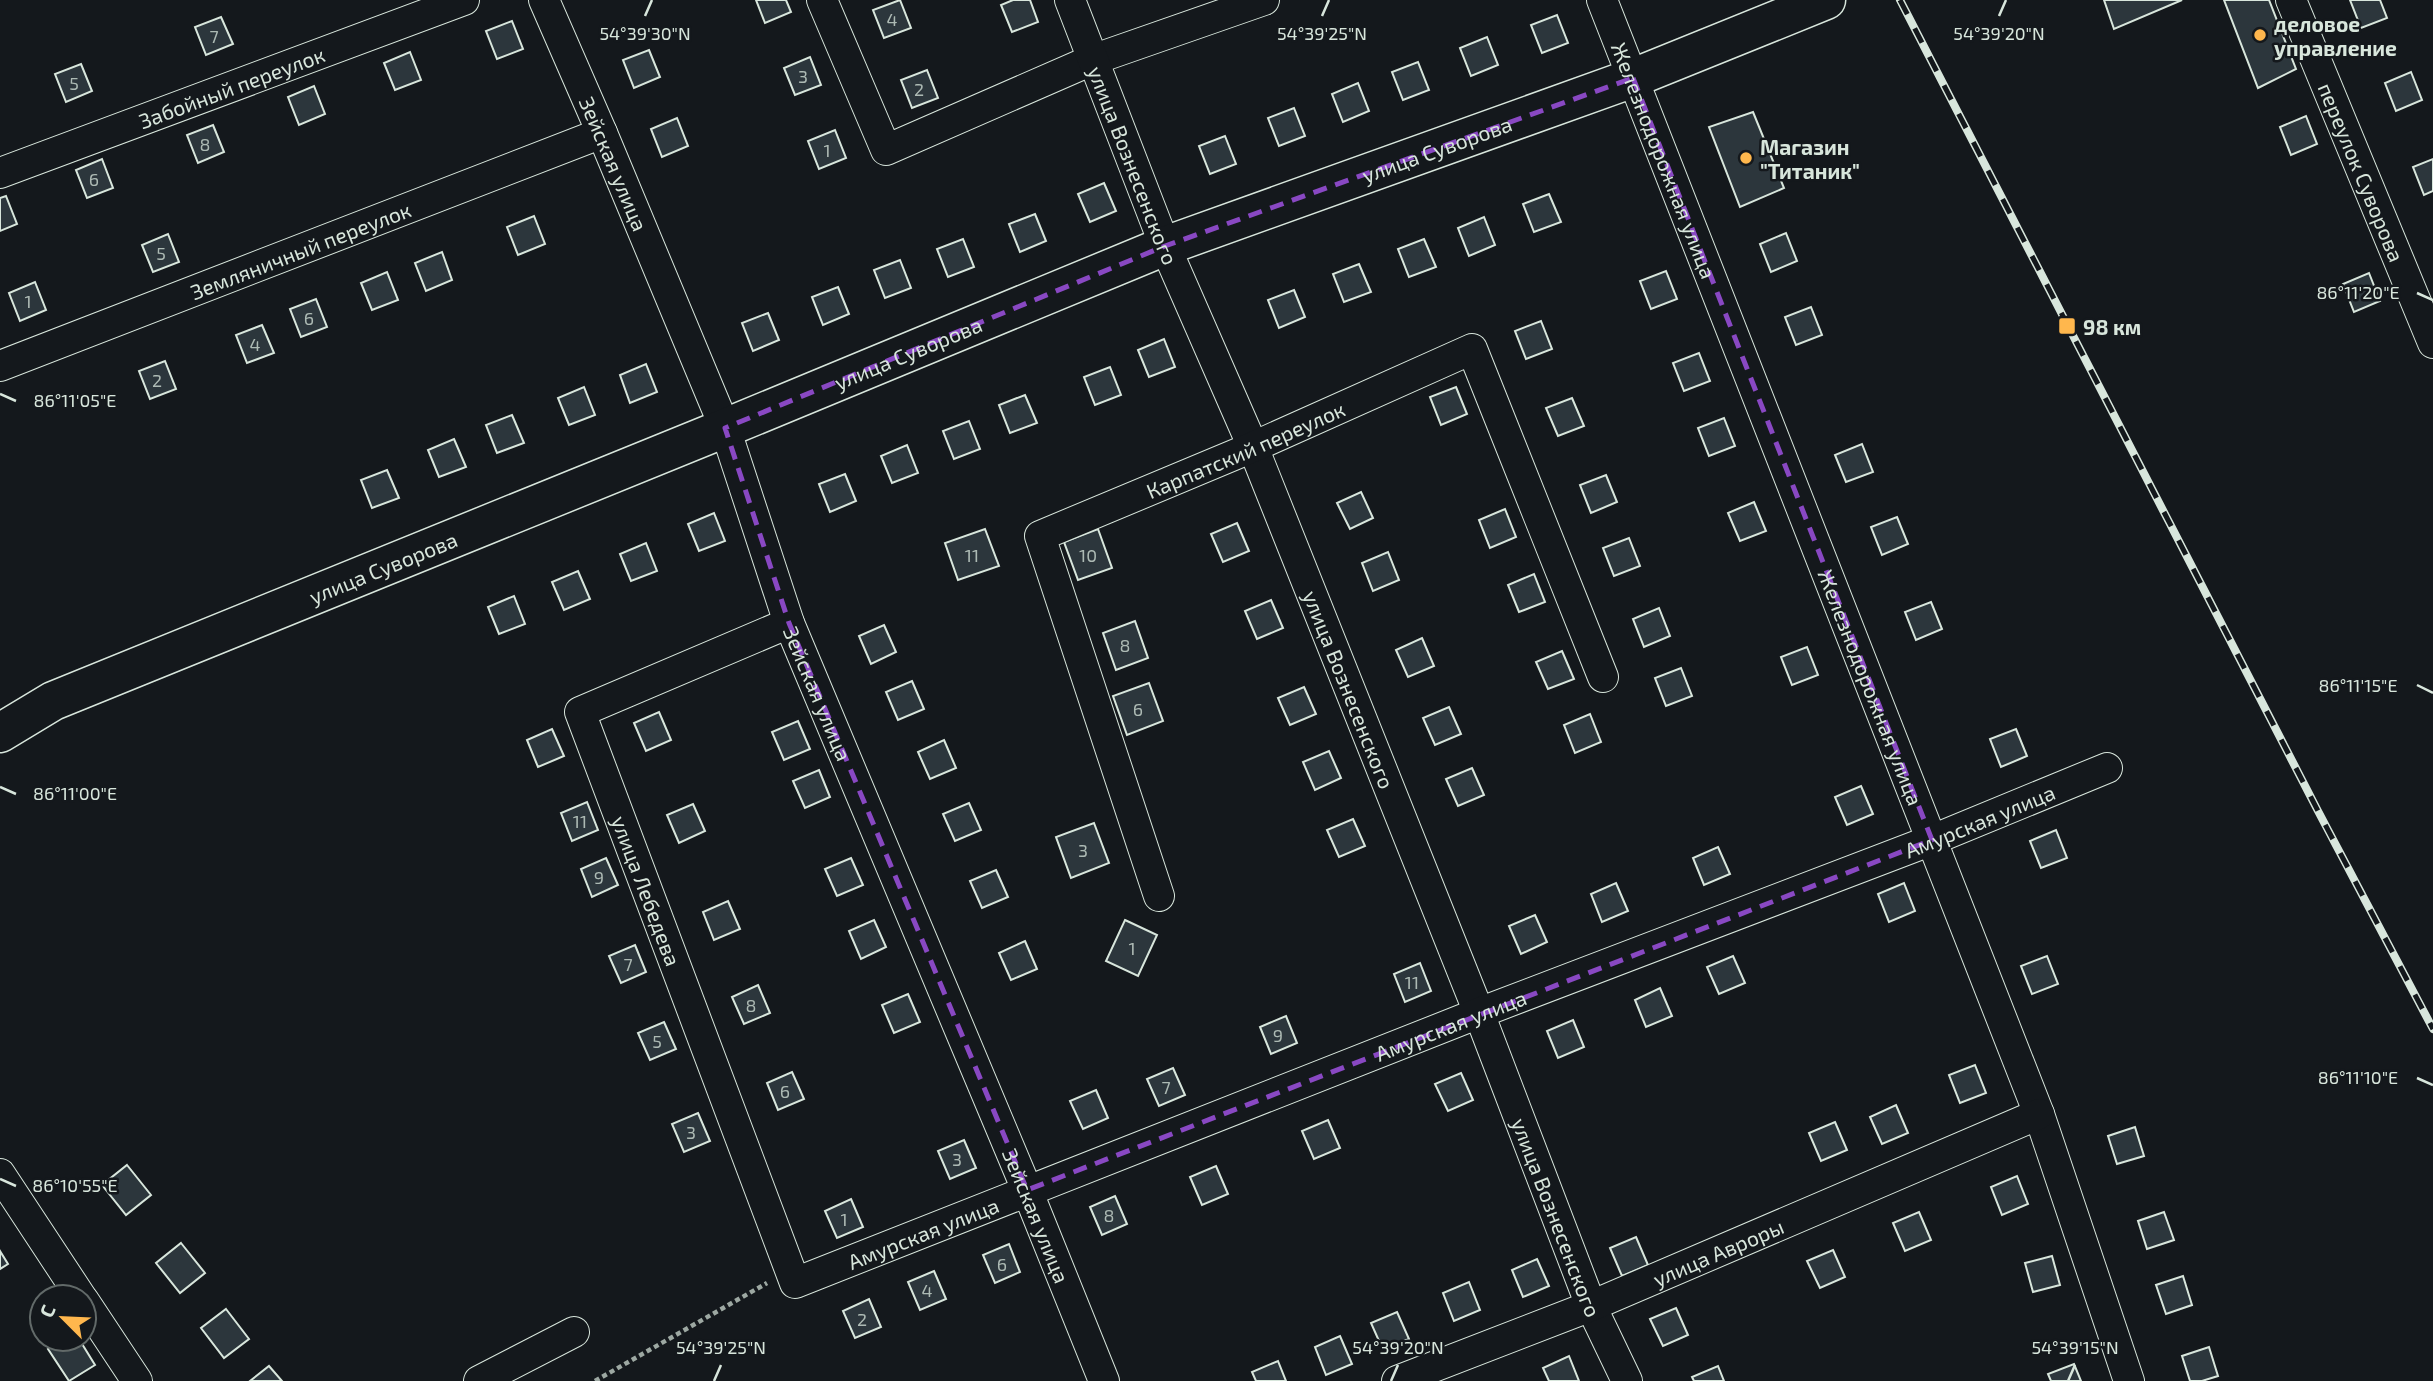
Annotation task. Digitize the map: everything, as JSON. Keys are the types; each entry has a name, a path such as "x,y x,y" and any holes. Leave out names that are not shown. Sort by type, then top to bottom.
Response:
{"main road":[{"name":"улица Суворова","path":"0,733 53,701 1165,246 1633,78 1826,0"}],"street":[{"name":"Забойный переулок","path":"0,173 464,0"},
{"name":"Зейская улица","path":"544,0 725,428 789,623 1027,1190 1104,1381"},
{"path":"822,0 886,150 1092,60 1264,0"},
{"name":"улица Вознесенского","path":"1070,0 1165,246 1253,447 1479,1013 1591,1306 1627,1381"},
{"name":"Железнодорожная улица","path":"1602,0 2039,1114 2129,1381"},
{"name":"переулок Суворова","path":"2291,0 2433,343"},
{"name":"Земляничный переулок","path":"0,366 602,133"},
{"name":"Карпатский переулок","path":"1159,896 1040,536 1253,447 1472,349 1603,677"},
{"name":"улица Лебедева","path":"789,623 580,712 795,1283"},
{"name":"Амурская улица","path":"795,1283 1479,1013 1932,840 2107,768"},
{"name":"улица Авроры","path":"1396,1381 1591,1306 2039,1114"},
{"path":"0,1174 72,1283"},
{"path":"98,1322 137,1381"},
{"path":"479,1381 574,1332"}],"path":[{"path":"595,1381 764,1283 795,1283"}],"highlighted area":[{"path":"1633,78 1932,840 1027,1190 789,623 725,428 1165,246"}],"building":[{"path":"756,0 786,0 791,12 765,23"},
{"path":"900,0 911,28 884,38 873,10"},
{"path":"1013,0 1030,0 1038,22 1012,32 1001,5"},
{"path":"2104,0 2182,0 2114,29"},
{"name":"деловое управление","path":"2224,0 2269,0 2296,69 2258,88"},
{"path":"2350,0 2380,0 2387,18 2361,28"},
{"path":"1557,15 1568,43 1542,53 1531,25"},
{"path":"221,17 233,44 206,55 195,27"},
{"path":"512,21 523,49 497,59 486,31"},
{"path":"1487,37 1498,65 1471,76 1460,48"},
{"path":"649,50 660,77 634,88 623,60"},
{"path":"410,52 421,80 395,90 384,63"},
{"path":"810,57 821,85 795,95 784,68"},
{"path":"1418,62 1429,90 1403,100 1392,72"},
{"path":"81,64 92,91 66,102 55,74"},
{"path":"927,70 938,98 912,108 901,80"},
{"path":"2411,72 2422,100 2396,111 2385,83"},
{"path":"1358,83 1369,111 1343,122 1332,94"},
{"path":"314,86 325,114 299,125 288,97"},
{"path":"1294,108 1305,136 1279,146 1268,118"},
{"name":"Магазин \"Титаник\"","path":"1753,112 1784,188 1740,207 1709,127"},
{"path":"2306,116 2317,144 2291,155 2280,127"},
{"path":"677,118 688,146 662,157 651,129"},
{"path":"213,125 224,152 198,163 187,135"},
{"path":"835,130 846,158 819,169 808,141"},
{"path":"1225,136 1236,164 1210,174 1199,146"},
{"path":"102,159 113,188 87,198 76,170"},
{"path":"2433,159 2433,191 2424,195 2413,167"},
{"path":"1104,183 1116,211 1090,222 1078,194"},
{"path":"1549,194 1561,222 1534,232 1523,204"},
{"path":"6,196 17,224 0,231 0,198"},
{"path":"1035,214 1046,241 1020,252 1009,224"},
{"path":"534,216 545,244 518,255 507,227"},
{"path":"1484,217 1495,245 1469,256 1458,228"},
{"path":"1786,233 1797,261 1771,272 1760,244"},
{"path":"168,234 179,262 153,272 142,245"},
{"path":"963,239 974,267 948,277 937,249"},
{"path":"1424,239 1436,267 1409,277 1398,249"},
{"path":"442,252 452,280 426,291 415,263"},
{"path":"900,260 911,288 885,298 874,270"},
{"path":"1359,264 1371,292 1344,302 1333,274"},
{"path":"1666,271 1677,299 1651,309 1640,281"},
{"path":"387,272 398,300 372,310 361,283"},
{"path":"2369,273 2380,301 2354,312 2343,284"},
{"path":"35,282 46,310 20,321 9,293"},
{"path":"838,287 849,314 823,325 812,297"},
{"path":"1294,290 1305,317 1279,328 1268,300"},
{"path":"316,299 327,327 301,337 290,309"},
{"path":"1811,307 1822,335 1796,345 1785,317"},
{"path":"768,313 779,340 753,351 742,323"},
{"path":"1541,321 1552,349 1526,359 1515,331"},
{"path":"262,325 274,353 247,363 236,335"},
{"path":"1164,339 1175,367 1149,377 1138,350"},
{"path":"1699,353 1710,381 1684,391 1673,363"},
{"path":"165,361 176,389 150,399 139,371"},
{"path":"646,364 657,392 630,403 620,375"},
{"path":"1110,367 1121,395 1095,405 1084,377"},
{"path":"584,387 595,415 569,425 558,398"},
{"path":"1456,387 1467,414 1441,425 1430,397"},
{"path":"1025,395 1037,423 1010,433 999,405"},
{"path":"1572,398 1584,426 1558,436 1546,408"},
{"path":"512,415 524,443 497,453 486,425"},
{"path":"1724,418 1735,446 1709,456 1698,428"},
{"path":"969,421 980,449 954,459 943,431"},
{"path":"454,439 466,467 439,477 428,450"},
{"path":"1862,444 1873,472 1846,482 1835,455"},
{"path":"907,445 918,473 892,483 881,456"},
{"path":"387,470 399,498 372,508 361,480"},
{"path":"845,474 856,501 830,512 819,484"},
{"path":"1606,475 1617,502 1591,513 1580,485"},
{"path":"1361,492 1373,518 1350,529 1337,503"},
{"path":"1754,502 1766,531 1740,541 1728,513"},
{"path":"1505,509 1516,537 1490,548 1479,520"},
{"path":"714,513 725,541 699,551 688,524"},
{"path":"1897,517 1908,544 1882,555 1871,527"},
{"path":"1237,523 1249,551 1223,562 1211,534"},
{"path":"985,529 999,566 958,580 945,543"},
{"path":"1098,529 1112,568 1078,580 1064,542"},
{"path":"1629,538 1640,566 1614,576 1603,548"},
{"path":"646,543 657,571 631,581 620,554"},
{"path":"1388,552 1399,580 1373,591 1362,563"},
{"path":"578,571 590,599 564,610 552,582"},
{"path":"1534,574 1545,602 1519,612 1508,585"},
{"path":"514,596 525,624 499,634 488,607"},
{"path":"1271,600 1283,628 1257,639 1245,611"},
{"path":"1931,602 1942,629 1916,640 1905,612"},
{"path":"1659,608 1670,636 1644,647 1633,619"},
{"path":"1135,621 1148,658 1116,670 1103,633"},
{"path":"884,625 896,652 871,664 859,636"},
{"path":"1422,638 1434,666 1408,677 1396,650"},
{"path":"1807,647 1818,675 1792,685 1781,657"},
{"path":"1562,651 1574,679 1548,689 1536,662"},
{"path":"1681,668 1692,696 1666,706 1655,678"},
{"path":"912,681 924,709 898,720 886,692"},
{"path":"1149,683 1163,721 1127,735 1113,696"},
{"path":"1304,687 1316,714 1290,725 1278,698"},
{"path":"1449,707 1461,734 1435,745 1423,718"},
{"path":"659,712 671,740 646,751 634,723"},
{"path":"1590,714 1601,742 1575,753 1564,725"},
{"path":"798,721 810,749 784,760 772,732"},
{"path":"552,729 564,756 538,767 527,740"},
{"path":"2016,729 2027,756 2001,767 1990,739"},
{"path":"944,740 956,768 930,779 918,752"},
{"path":"1329,751 1341,778 1315,790 1303,762"},
{"path":"1472,768 1484,795 1458,806 1446,779"},
{"path":"819,770 830,797 805,808 793,781"},
{"path":"1861,786 1873,814 1847,825 1835,797"},
{"path":"587,802 598,830 572,841 561,813"},
{"path":"969,803 981,830 955,841 943,814"},
{"path":"693,804 705,831 679,843 667,815"},
{"path":"1353,819 1365,846 1339,857 1327,830"},
{"path":"1094,823 1109,863 1071,878 1056,837"},
{"path":"2056,830 2067,858 2041,868 2030,841"},
{"path":"1718,847 1730,874 1704,885 1693,858"},
{"path":"606,858 618,885 592,897 581,869"},
{"path":"851,858 863,885 837,896 825,869"},
{"path":"996,870 1008,897 982,908 970,881"},
{"path":"1616,883 1628,911 1602,922 1591,894"},
{"path":"1904,883 1915,911 1889,922 1878,894"},
{"path":"728,901 740,929 714,940 703,912"},
{"path":"1535,915 1547,942 1521,954 1509,926"},
{"path":"874,920 886,947 861,959 849,931"},
{"path":"1125,920 1157,935 1138,976 1106,961"},
{"path":"1025,941 1037,969 1011,980 999,953"},
{"path":"635,945 646,972 621,983 609,956"},
{"path":"1733,956 1745,983 1719,994 1707,967"},
{"path":"2047,956 2058,984 2032,994 2021,966"},
{"path":"1420,963 1431,991 1405,1002 1394,974"},
{"path":"758,985 770,1013 744,1024 732,997"},
{"path":"1660,988 1672,1016 1646,1027 1635,1000"},
{"path":"908,994 920,1022 894,1033 882,1005"},
{"path":"1286,1016 1297,1043 1271,1054 1260,1027"},
{"path":"1573,1020 1584,1047 1558,1058 1547,1031"},
{"path":"664,1022 676,1049 650,1060 638,1033"},
{"path":"1975,1065 1986,1093 1960,1103 1949,1075"},
{"path":"1173,1068 1185,1095 1159,1106 1147,1079"},
{"path":"792,1072 804,1099 778,1110 767,1083"},
{"path":"1461,1073 1473,1100 1448,1111 1435,1084"},
{"path":"1096,1090 1108,1118 1083,1129 1070,1101"},
{"path":"1896,1105 1908,1133 1882,1144 1870,1117"},
{"path":"698,1113 710,1141 684,1152 672,1124"},
{"path":"1328,1120 1340,1148 1314,1159 1302,1131"},
{"path":"1835,1122 1847,1150 1821,1161 1809,1133"},
{"path":"2135,1127 2144,1156 2117,1164 2108,1136"},
{"path":"964,1140 976,1168 950,1179 938,1151"},
{"path":"127,1165 151,1195 126,1215 102,1185"},
{"path":"1216,1166 1228,1194 1202,1205 1190,1177"},
{"path":"2017,1176 2028,1204 2002,1215 1991,1187"},
{"path":"1115,1196 1127,1224 1102,1235 1090,1207"},
{"path":"851,1199 863,1227 837,1238 825,1211"},
{"path":"1919,1212 1931,1240 1905,1251 1893,1223"},
{"path":"2164,1212 2174,1240 2147,1249 2138,1221"},
{"path":"1636,1237 1648,1265 1622,1276 1610,1248"},
{"path":"181,1243 205,1273 180,1293 156,1263"},
{"path":"1009,1244 1020,1272 995,1283 983,1255"},
{"path":"1833,1250 1845,1277 1820,1288 1807,1261"},
{"path":"0,1251 8,1264 0,1269"},
{"path":"2052,1256 2060,1285 2033,1292 2025,1263"},
{"path":"1537,1259 1549,1286 1523,1297 1512,1270"},
{"path":"934,1271 946,1299 920,1310 908,1282"},
{"path":"2183,1276 2192,1305 2166,1314 2156,1285"},
{"path":"1469,1282 1480,1310 1454,1321 1443,1293"},
{"path":"869,1299 881,1327 855,1338 843,1311"},
{"path":"1676,1308 1688,1335 1663,1346 1650,1319"},
{"path":"226,1309 249,1339 224,1358 201,1328"},
{"path":"1397,1312 1409,1339 1383,1350 1371,1323"},
{"path":"1340,1336 1352,1364 1326,1375 1315,1347"},
{"path":"2209,1347 2218,1376 2202,1381 2190,1381 2182,1356"},
{"path":"51,1353 88,1353 95,1365 69,1381"},
{"path":"1569,1356 1579,1381 1549,1381 1543,1368"},
{"path":"1278,1361 1286,1381 1256,1381 1252,1372"},
{"path":"2074,1364 2081,1381 2051,1381 2048,1374"},
{"path":"269,1366 282,1381 250,1381"},
{"path":"1718,1366 1724,1381 1694,1381 1692,1377"}],"railway":[{"path":"1900,0 2433,1029"}],"place":[{"name":"деловое управление","path":"2260,35"},
{"name":"Магазин \"Титаник\"","path":"1746,158"},
{"name":"98 км","path":"2067,326"}]}
